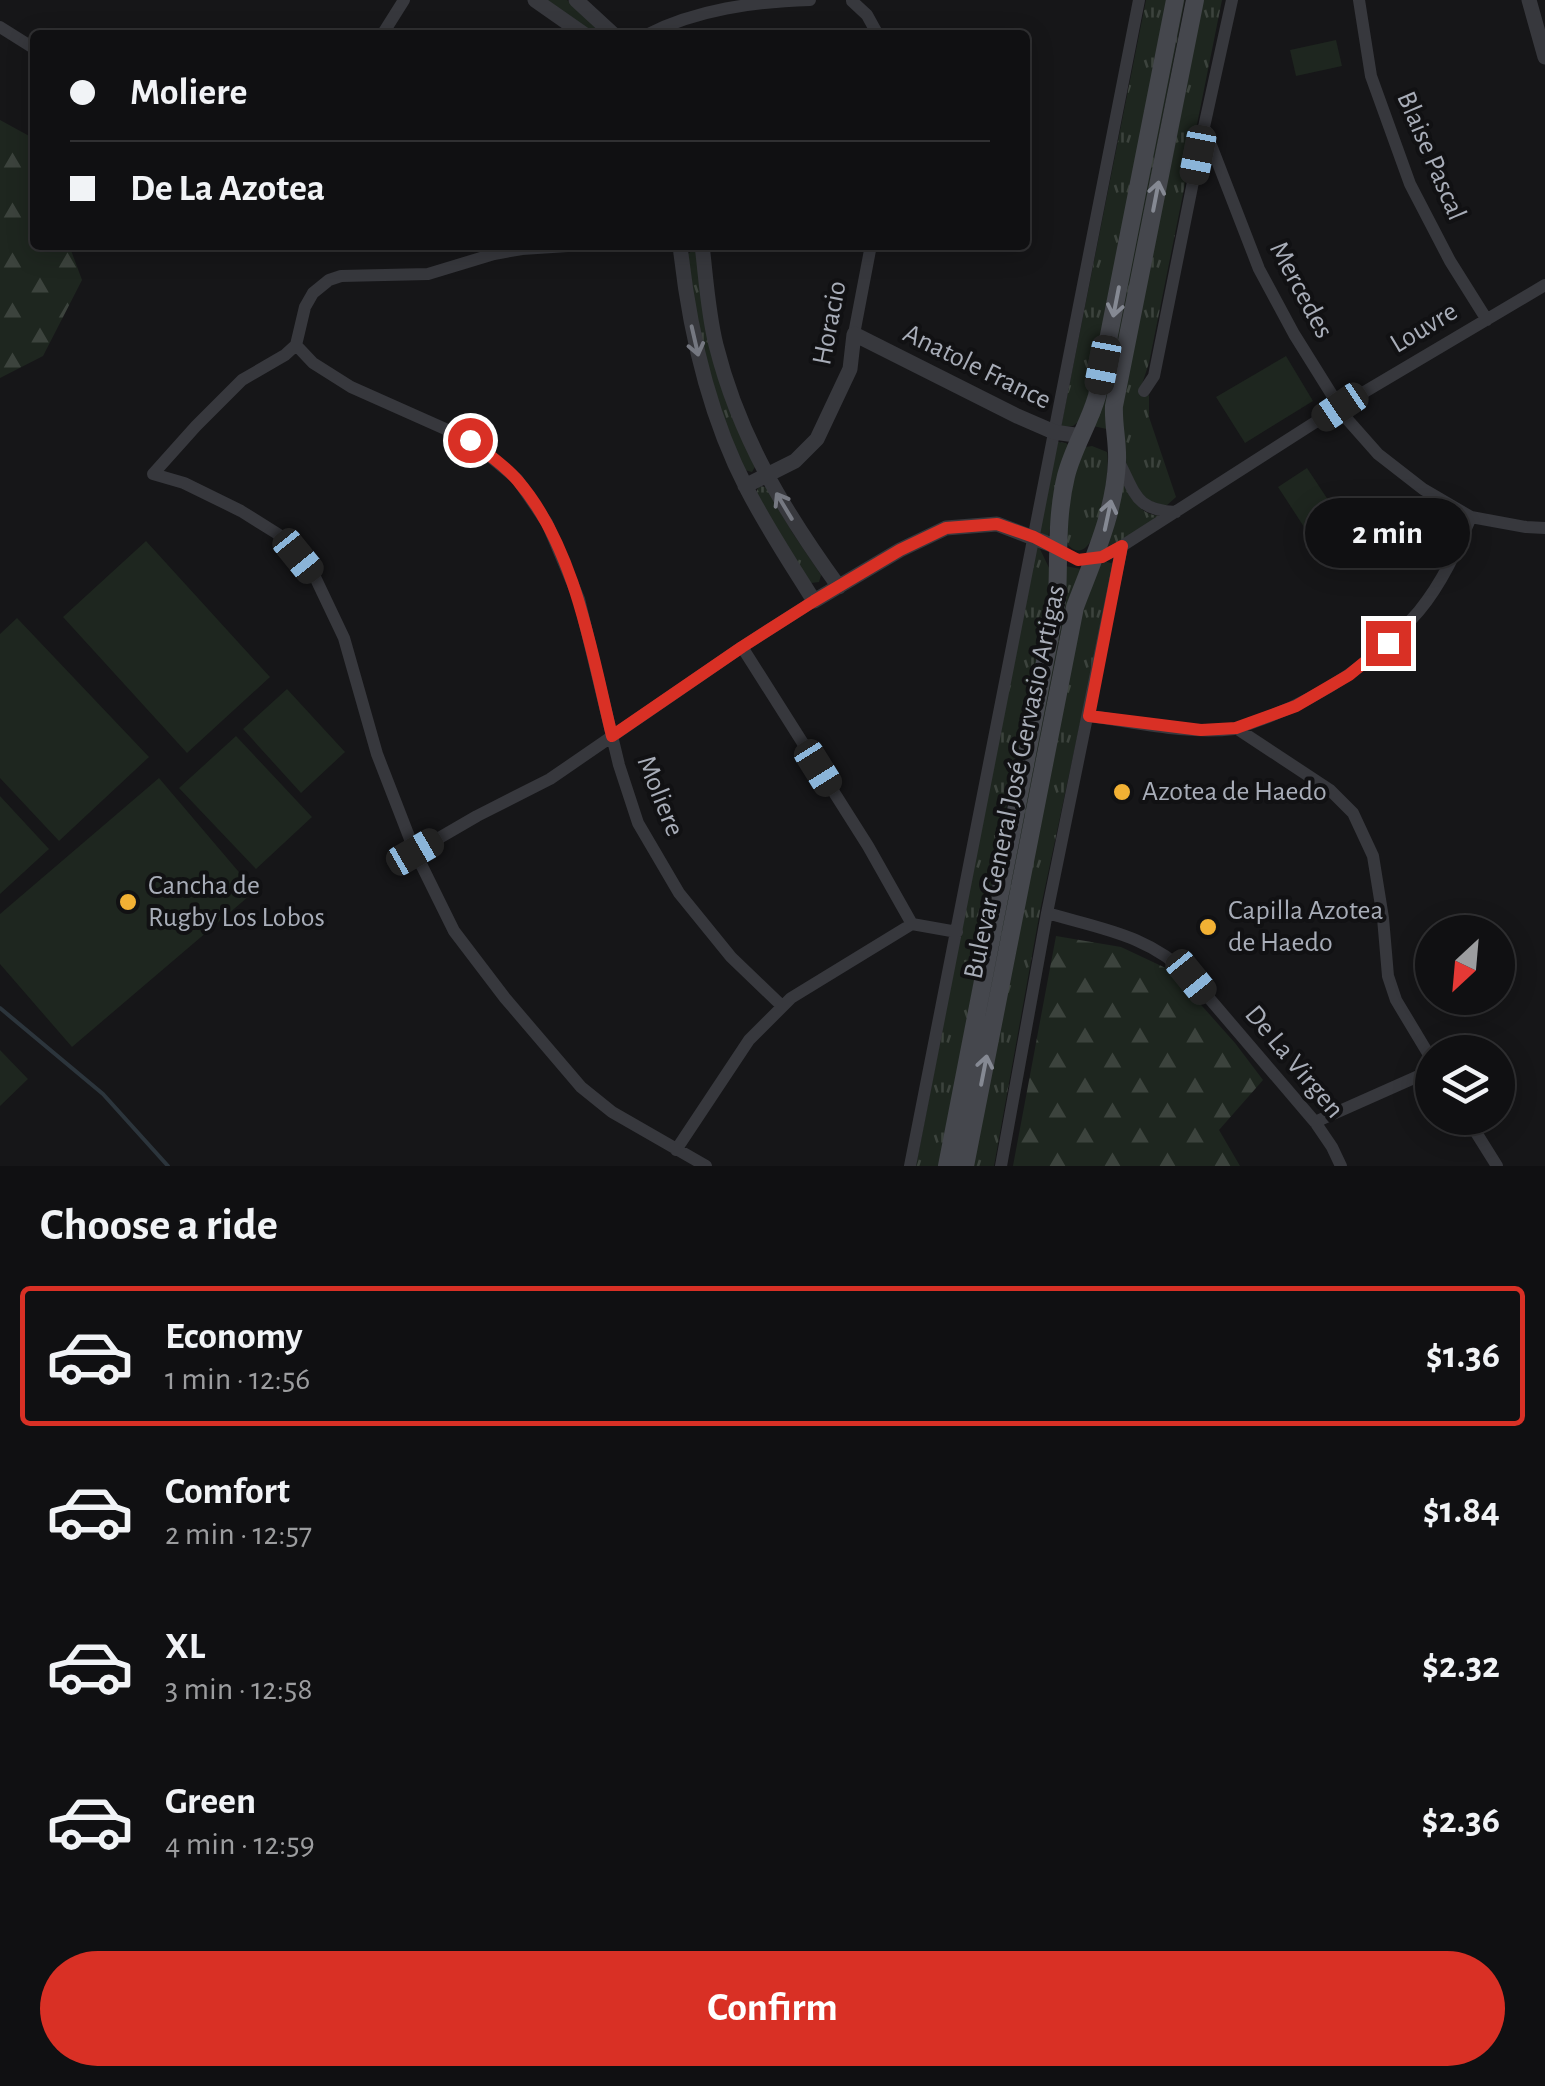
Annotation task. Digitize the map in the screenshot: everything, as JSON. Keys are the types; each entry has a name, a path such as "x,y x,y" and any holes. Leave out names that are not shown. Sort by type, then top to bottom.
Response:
{"main road":[{"name":"Bulevar General José Gervasio Artigas","path":"947,1166 1057,600 1057,529 1066,475 1097,396 1175,0"},
{"name":"Bulevar General José Gervasio Artigas","path":"965,1166 1074,607 1107,520 1118,460 1114,406 1194,0"},
{"path":"1082,436 1104,442 1118,460"},
{"path":"1057,547 1078,560 1093,559"}],"street":[{"path":"385,30 404,0"},
{"path":"535,0 578,30"},
{"path":"576,0 609,30"},
{"path":"656,30 732,6 810,0"},
{"path":"841,0 852,0 875,30"},
{"name":"Bulevar General José Gervasio Artigas","path":"910,1166 1139,0"},
{"path":"1144,391 1154,376 1232,0"},
{"name":"Blaise Pascal","path":"1359,0 1372,76 1410,184 1486,320"},
{"path":"1529,0 1545,56"},
{"path":"0,27 30,46"},
{"name":"Mercedes","path":"1204,127 1258,269 1340,407 1378,454 1423,489 1470,517 1545,528"},
{"path":"1193,183 1210,174 1223,178"},
{"path":"489,250 428,274 341,276 329,280 305,307 296,345 242,380 153,474 184,483 281,536 316,577 344,638 377,754 415,852 454,931 581,1087 612,1112 706,1166"},
{"path":"681,250 696,349 716,415 745,486 814,601"},
{"path":"703,250 715,343 735,406 766,475 798,530 839,586"},
{"name":"Horacio","path":"745,486 795,461 817,439 850,368 869,250"},
{"name":"Louvre","path":"1093,559 1122,546 1340,407 1545,285"},
{"name":"Anatole France","path":"854,334 1054,432 1082,436"},
{"name":"Moliere","path":"296,345 314,363 351,387 470,440 518,480 546,522 578,599 618,765 638,823 679,893 730,958 782,1006"},
{"path":"1118,460 1140,501 1148,508 1176,512"},
{"path":"1089,716 1201,730 1236,728 1296,706 1349,675 1388,643 1419,610 1441,578 1470,517"},
{"path":"415,852 550,779 814,601 900,550 946,528 997,524 1057,547"},
{"name":"Bulevar General José Gervasio Artigas","path":"1002,1166 1122,546"},
{"path":"742,647 868,846 912,924"},
{"path":"1236,728 1330,790 1352,813 1373,856 1388,976 1416,1035"},
{"name":"De La Virgen","path":"1048,913 1130,936 1173,959 1315,1122 1341,1166"},
{"path":"676,1150 749,1040 790,998 912,924 956,932"},
{"path":"1315,1122 1415,1078"},
{"path":"1477,1135 1496,1166"}],"green space":[{"path":"547,0 567,0 602,30 586,30"},
{"path":"1146,0 1168,0 1095,379 1078,422 1061,427"},
{"path":"1185,0 1107,429 1093,426"},
{"path":"1200,0 1222,0 1149,363 1139,393 1143,397 1149,395 1149,417 1176,497 1166,506 1144,499 1125,464 1123,394"},
{"path":"1336,40 1342,66 1296,76 1290,50"},
{"path":"0,120 30,136 30,250 71,250 82,280 43,356 0,378"},
{"path":"697,250 710,344 756,465 752,472 745,470 720,415 700,347 688,254"},
{"path":"1286,356 1313,401 1245,443 1216,397"},
{"path":"1058,442 1068,445 1048,537 1037,531"},
{"path":"1092,446 1107,452 1103,501 1092,538 1084,549 1074,549 1062,537 1079,453"},
{"path":"1307,468 1350,533 1321,553 1278,487"},
{"path":"1122,482 1141,509 1160,516 1106,551"},
{"path":"759,486 766,487 821,575 819,582 811,583 782,539 756,493"},
{"path":"146,541 270,677 187,753 63,617"},
{"path":"1039,547 1050,570 1050,600 1007,804 940,1166 916,1166 1035,548"},
{"path":"1104,561 1114,564 1040,911 994,1166 971,1166 1080,613 1097,569"},
{"path":"1065,566 1081,569 1062,627 957,1166 953,1166"},
{"path":"17,618 149,757 59,841 0,778 0,634"},
{"path":"287,689 345,752 301,793 243,729"},
{"path":"236,736 312,817 256,869 179,788"},
{"name":"Cancha de Rugby Los Lobos","path":"159,778 255,891 72,1047 0,964 0,914"},
{"path":"0,796 49,849 0,894"},
{"path":"1056,936 1121,947 1170,970 1235,1043 1263,1080 1219,1130 1240,1166 1013,1166"},
{"path":"0,1050 28,1079 0,1106"}],"waterway":[{"path":"0,1008 103,1094 168,1166"}],"place":[{"name":"Azotea de Haedo","path":"1122,792"},
{"name":"Cancha de Rugby Los Lobos","path":"128,902"},
{"name":"Capilla Azotea de Haedo","path":"1208,927"}],"route":[{"path":"470,440 518,480 546,522 578,599 612,736 814,601 900,550 946,528 997,524 1057,547 1078,560 1102,557 1122,546 1089,716 1201,730 1236,728 1296,706 1349,675 1388,643"}]}
